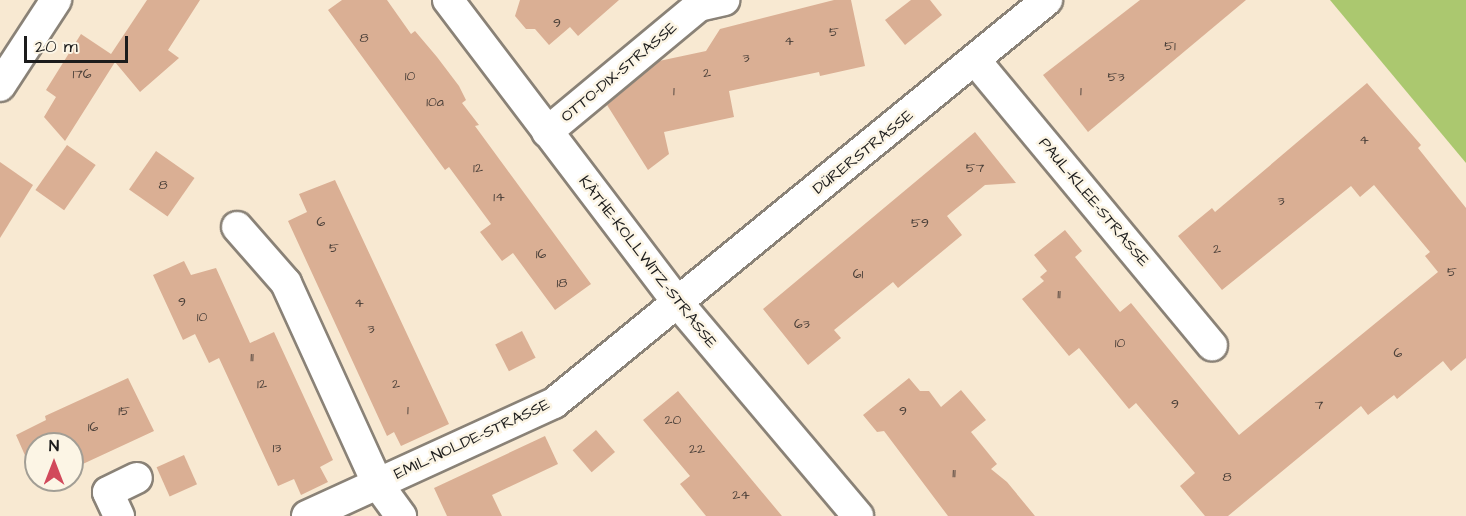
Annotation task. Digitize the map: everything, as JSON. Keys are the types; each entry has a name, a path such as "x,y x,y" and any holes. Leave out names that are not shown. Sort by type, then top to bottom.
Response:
{"street":[{"path":"0,86 56,0"},
{"name":"KÄTHE-KOLLWITZ-STRASSE","path":"448,0 678,303 858,516"},
{"name":"OTTO-DIX-STRASSE","path":"547,132 699,6 724,0"},
{"name":"DÜRERSTRASSE","path":"678,303 1047,0"},
{"name":"PAUL-KLEE-STRASSE","path":"975,60 1212,345"},
{"name":"EMIL-NOLDE-STRASSE","path":"237,227 285,283 377,483 401,516"},
{"name":"EMIL-NOLDE-STRASSE","path":"307,516 554,403 678,303"},
{"path":"119,516 108,492 137,478"}],"green space":[{"path":"1330,0 1466,0 1466,163"}],"building":[{"path":"147,0 200,0 168,50 179,58 140,92 115,62 65,141 44,117 56,97 46,90 81,34 111,54"},
{"path":"342,0 387,0 411,34 415,31 459,86 466,100 462,103 479,125 475,126 591,284 555,310 513,253 502,261 480,232 491,224 449,167 445,170 328,10"},
{"path":"520,0 619,0 578,36 570,27 549,45 535,29 526,29 515,16"},
{"path":"834,0 851,0 865,66 820,76 819,72 729,91 734,117 664,132 669,154 648,170 607,105 659,61 706,51 720,29"},
{"path":"911,0 930,0 942,15 905,45 885,20"},
{"path":"1140,0 1246,0 1088,132 1043,75"},
{"path":"1367,83 1421,145 1418,148 1466,208 1466,358 1451,371 1443,361 1397,399 1394,395 1368,415 1361,406 1228,516 1205,516 1180,486 1195,473 1136,403 1129,409 1079,348 1069,356 1022,299 1044,281 1040,277 1047,271 1034,255 1065,230 1082,251 1075,257 1120,312 1131,303 1239,435 1438,272 1425,256 1430,252 1374,185 1360,197 1351,186 1222,290 1178,236 1212,208 1215,212"},
{"path":"975,132 1016,183 985,185 947,216 962,235 898,288 893,282 834,330 841,338 808,365 763,309"},
{"path":"67,145 96,165 64,210 35,190"},
{"path":"156,151 195,178 168,216 129,190"},
{"path":"0,162 33,185 0,238"},
{"path":"335,180 449,424 401,446 394,432 387,436 288,221 307,212 299,194"},
{"path":"184,261 191,275 216,268 250,343 274,332 333,460 320,467 328,482 301,495 294,479 278,486 219,358 209,363 195,334 183,340 153,275"},
{"path":"522,331 536,358 509,371 495,345"},
{"path":"128,378 154,431 84,463 84,432 24,432 24,453 16,435 46,420 45,416"},
{"path":"909,378 920,391 929,391 941,407 961,390 986,420 971,432 997,464 991,469 1007,482 1035,516 948,516 884,431 877,432 863,415"},
{"path":"678,391 782,516 706,516 680,484 690,476 643,420"},
{"path":"596,430 615,452 592,472 573,450"},
{"path":"545,436 558,464 492,495 502,516 447,516 434,488"},
{"path":"184,455 197,484 170,496 157,467"}]}
